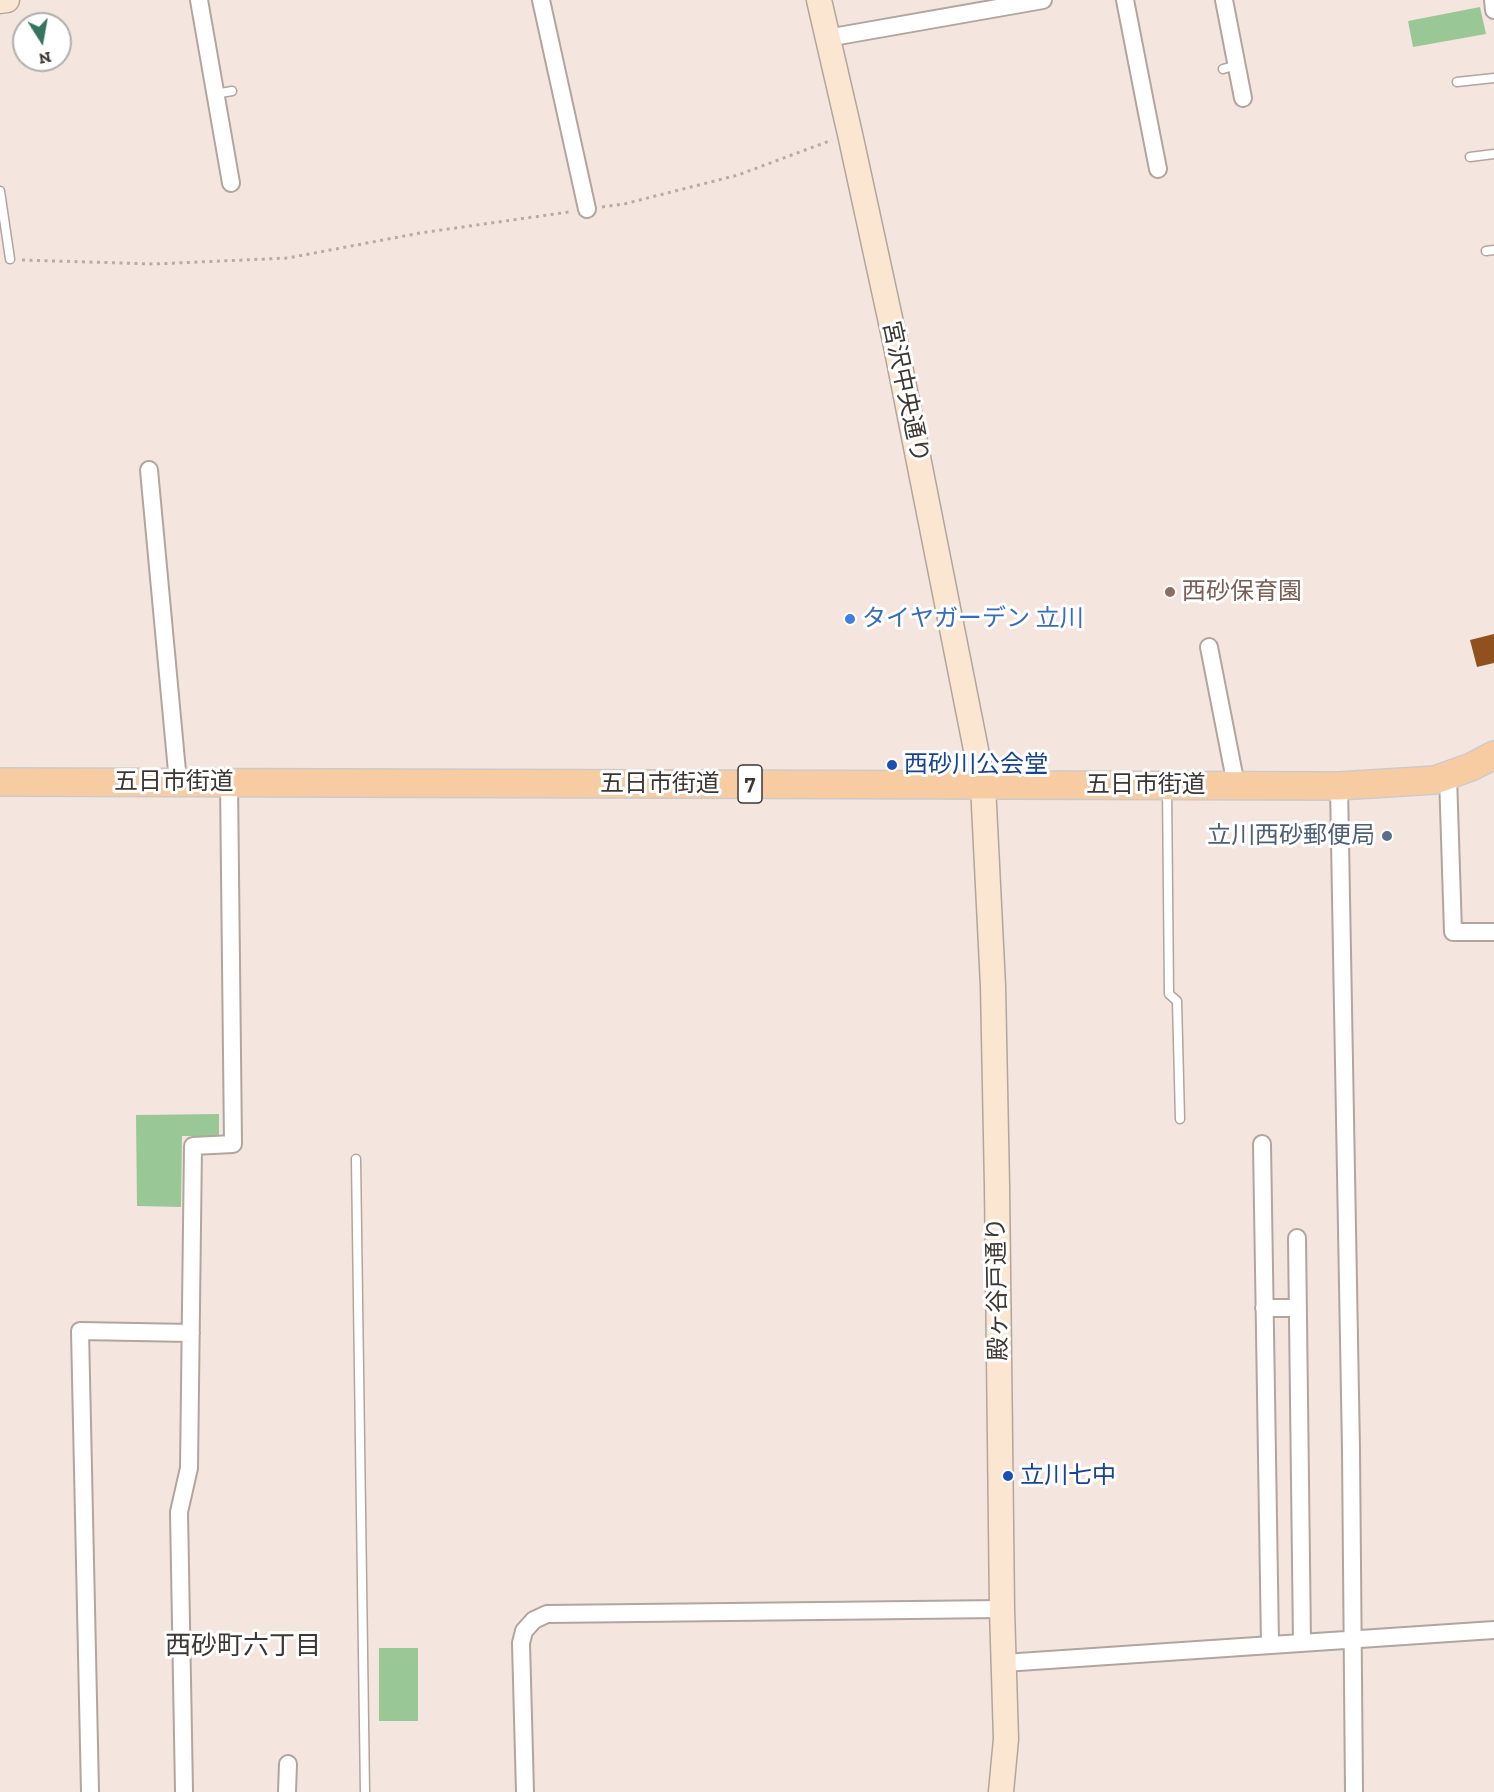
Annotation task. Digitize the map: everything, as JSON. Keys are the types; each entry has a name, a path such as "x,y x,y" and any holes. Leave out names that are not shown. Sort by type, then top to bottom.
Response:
{"main road":[{"name":"五日市街道","path":"0,782 1339,786 1419,781 1448,776 1494,755"}],"street":[{"path":"0,2 7,0"},
{"path":"199,0 231,183"},
{"path":"542,0 587,209"},
{"name":"宮沢中央通り","path":"819,0 902,376 983,785"},
{"path":"827,38 1043,0"},
{"path":"1125,0 1158,170"},
{"path":"1224,0 1230,67 1243,99"},
{"path":"1492,0 1494,10"},
{"path":"149,470 178,782"},
{"path":"1209,647 1236,785"},
{"path":"1448,776 1453,932 1494,932"},
{"path":"184,1791 179,1512 189,1468 193,1146 233,1144 230,782"},
{"name":"殿ヶ谷戸通り","path":"983,785 993,986 1006,1740 1001,1792"},
{"path":"1339,786 1353,1638 1353,1792"},
{"path":"1262,1144 1270,1644"},
{"path":"1297,1238 1302,1642"},
{"path":"1264,1308 1298,1308"},
{"path":"90,1792 80,1331 191,1332"},
{"path":"525,1792 521,1643 524,1631 534,1620 547,1614 1002,1609"},
{"path":"1004,1663 1494,1630"},
{"path":"287,1792 288,1764"}],"lane":[{"path":"1457,82 1494,78"},
{"path":"214,94 232,91"},
{"path":"1470,158 1494,154"},
{"path":"0,191 10,259"},
{"path":"1167,784 1169,994 1177,1001 1180,1119"},
{"path":"356,1159 365,1792"}],"path":[{"path":"10,259 154,264 288,258 420,233 624,204 738,175 850,134"}],"green space":[{"path":"1480,7 1486,34 1413,47 1408,21"},
{"path":"219,1114 219,1136 182,1136 181,1207 137,1206 136,1115"},
{"path":"379,1648 418,1648 418,1721 379,1721"}],"building":[{"path":"1494,634 1494,663 1477,667 1470,640"}],"place":[{"name":"西砂保育園","path":"1170,592"},
{"name":"タイヤガーデン 立川","path":"850,619"},
{"name":"西砂川公会堂","path":"892,765"},
{"name":"立川西砂郵便局","path":"1387,836"},
{"name":"立川七中","path":"1008,1476"}],"district":[{"name":"西砂町六丁目","path":"243,1647"}]}
